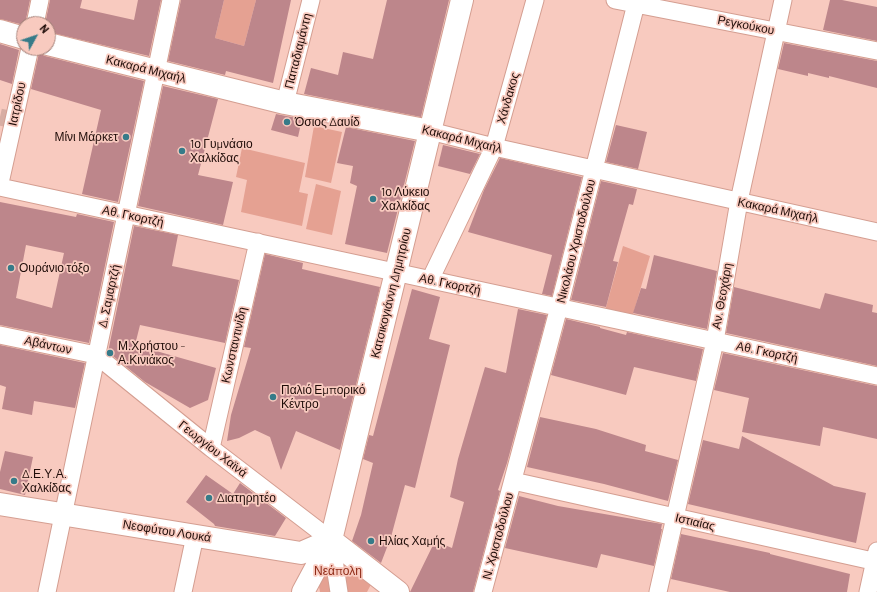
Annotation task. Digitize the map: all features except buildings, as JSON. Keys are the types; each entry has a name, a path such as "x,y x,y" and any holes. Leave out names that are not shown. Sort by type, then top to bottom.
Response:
{"main road":[{"name":"Κατσικογιάννη Δημητρίου","path":"303,592 331,540 462,0"},
{"path":"0,31 16,36"},
{"name":"Κακαρά Μιχαήλ","path":"56,46 285,103 430,131"},
{"name":"Νεοφύτου Λουκά","path":"0,504 301,553 331,540"},
{"path":"331,540 398,592"}],"street":[{"path":"37,16 40,0"},
{"name":"Δ. Σαμαρτζή","path":"47,592 171,0"},
{"name":"Παπαδιαμάντη","path":"285,103 311,0"},
{"name":"Χάνδακος","path":"430,280 494,147 535,0"},
{"name":"Ρεγκούκου","path":"616,0 637,2 877,51"},
{"name":"Αν. Θεοχάρη","path":"658,592 715,341 739,201 783,0"},
{"name":"Νικολάου Χριστοδούλου","path":"513,481 637,2"},
{"name":"Ιατρίδου","path":"0,183 28,56"},
{"name":"Κακαρά Μιχαήλ","path":"430,131 594,170 877,232"},
{"name":"Αθ. Γκορτζή","path":"0,187 877,376"},
{"name":"Κωνσταντινίδη","path":"211,448 258,242"},
{"name":"Αβάντων","path":"0,335 96,355"},
{"name":"Γεωργίου Χαϊνά","path":"96,355 211,448 331,540"},
{"name":"Ιστιαίας","path":"513,481 676,517 876,558"},
{"name":"Ν. Χριστοδούλου","path":"483,592 513,481"},
{"path":"184,592 195,536"},
{"path":"331,540 339,592"},
{"path":"868,592 876,558"}],"green space":[{"path":"224,0 256,0 244,46 215,38"},
{"path":"314,126 342,132 331,183 305,177"},
{"path":"242,148 305,163 299,192 308,194 302,226 241,212 247,180 236,177"},
{"path":"316,184 341,191 332,235 306,229"},
{"path":"623,246 650,256 632,318 605,311"},
{"name":"Νεάπολη","path":"331,540 376,575 367,592 320,592 317,575"}],"tunnel":[{"path":"0,117 14,120"}],"place":[{"name":"Όσιος Δαυίδ","path":"287,122"},
{"name":"Μίνι Μάρκετ","path":"126,137"},
{"name":"1ο Γυμνάσιο Χαλκίδας","path":"182,151"},
{"name":"1ο Λύκειο Χαλκίδας","path":"373,199"},
{"name":"Ουράνιο τόξο","path":"11,268"},
{"name":"Μ.Χρήστου - Α.Κινιάκος","path":"110,353"},
{"name":"Παλιό Εμπορικό Κέντρο","path":"273,397"},
{"name":"Δ.Ε.Υ.Α. Χαλκίδας","path":"14,481"},
{"name":"Διατηρητέο","path":"209,498"},
{"name":"Ηλίας Χαμής","path":"371,541"}]}
